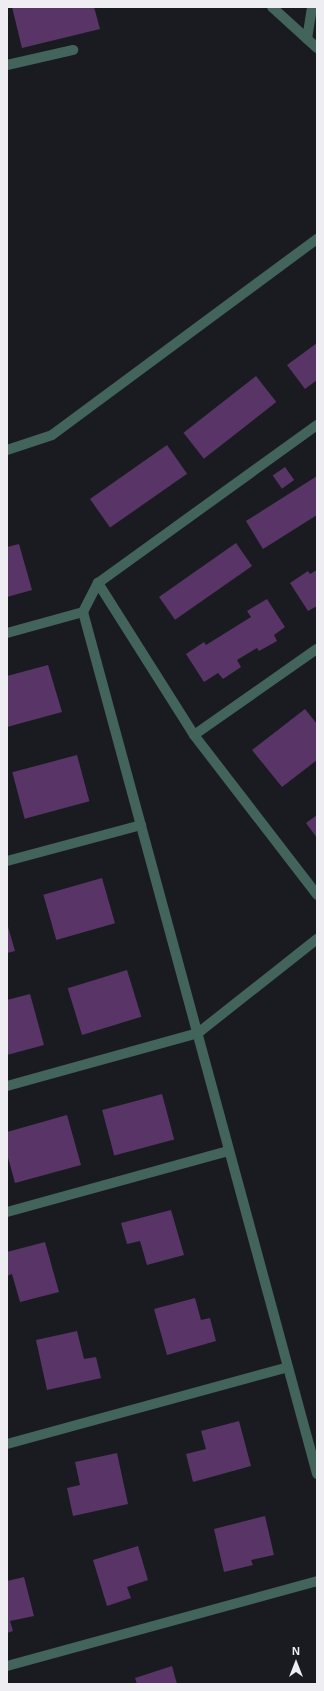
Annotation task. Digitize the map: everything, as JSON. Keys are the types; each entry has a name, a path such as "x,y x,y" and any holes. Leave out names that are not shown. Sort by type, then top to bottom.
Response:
{"street":[{"path":"272,7 317,48"},
{"path":"307,39 312,7"},
{"path":"7,65 73,50"},
{"path":"7,450 52,435 317,239"},
{"path":"317,425 98,583 83,612 288,1367 314,1446 317,1474"},
{"path":"98,583 194,735 317,895"},
{"path":"7,633 83,612"},
{"path":"194,735 317,649"},
{"path":"7,861 141,824"},
{"path":"7,1086 198,1033 317,939"},
{"path":"7,1212 229,1151"},
{"path":"7,1444 288,1367"},
{"path":"7,1666 317,1581"}],"building":[{"path":"12,7 94,7 100,29 22,48"},
{"path":"317,343 317,380 305,389 287,365"},
{"path":"256,376 276,402 204,459 184,433"},
{"path":"167,445 187,474 110,528 90,499"},
{"path":"285,467 294,480 282,489 273,476"},
{"path":"317,476 317,515 263,549 246,521"},
{"path":"236,543 252,566 175,620 159,597"},
{"path":"19,544 32,590 7,597 7,547"},
{"path":"317,570 317,606 308,611 290,583 308,571 310,574"},
{"path":"267,599 285,627 274,635 277,641 259,651 257,648 237,660 241,667 223,679 218,673 204,682 186,654 204,642 206,645 251,617 247,611"},
{"path":"48,665 62,712 7,727 7,676"},
{"path":"305,709 317,724 317,760 282,787 252,750"},
{"path":"77,755 89,801 25,819 12,772"},
{"path":"317,815 317,838 306,823"},
{"path":"102,878 115,923 56,940 43,895"},
{"path":"7,923 15,951 7,953"},
{"path":"127,970 141,1017 82,1035 68,988"},
{"path":"30,994 44,1045 7,1055 7,1000"},
{"path":"162,1094 174,1139 114,1155 102,1110"},
{"path":"67,1115 81,1165 15,1183 7,1154 7,1132"},
{"path":"171,1210 184,1255 147,1265 140,1241 127,1244 121,1223"},
{"path":"45,1242 59,1292 20,1302 12,1274 7,1276 7,1252"},
{"path":"195,1298 201,1320 210,1318 216,1341 167,1355 154,1309"},
{"path":"77,1331 84,1359 96,1357 101,1378 47,1390 36,1340"},
{"path":"239,1421 251,1466 193,1482 186,1454 206,1449 201,1431"},
{"path":"117,1453 128,1504 73,1516 67,1488 80,1485 75,1462"},
{"path":"265,1516 274,1555 251,1560 253,1565 224,1572 214,1529"},
{"path":"138,1546 148,1580 127,1587 131,1598 107,1606 93,1560"},
{"path":"24,1577 34,1616 10,1621 13,1631 7,1633 7,1581"},
{"path":"172,1666 177,1684 137,1684 135,1678"}]}
